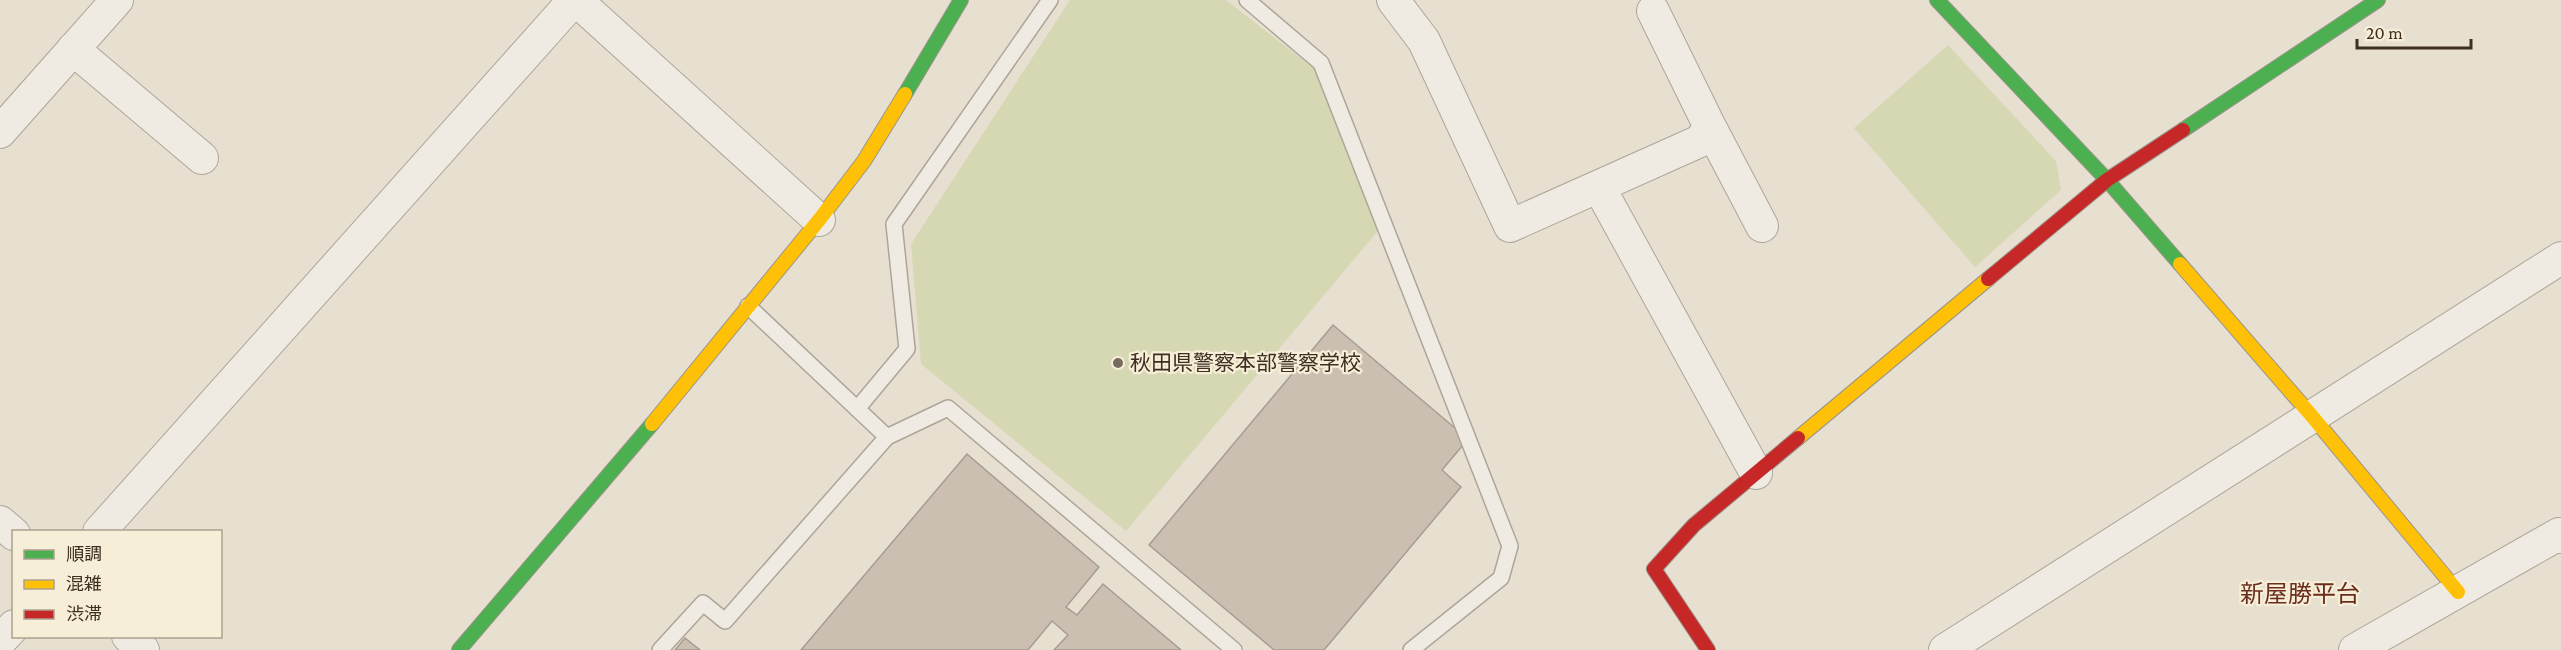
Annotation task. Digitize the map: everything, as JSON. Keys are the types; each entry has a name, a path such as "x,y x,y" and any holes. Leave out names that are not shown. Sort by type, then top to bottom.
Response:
{"street":[{"path":"0,132 117,0"},
{"path":"100,530 575,0 819,220"},
{"path":"467,647 819,220 864,161 961,0"},
{"path":"1393,0 1424,41 1510,226 1700,141 1710,126"},
{"path":"1937,0 2107,180 2311,415 2458,592"},
{"path":"1708,650 1654,569 1694,525 2107,180 2378,0"},
{"path":"1653,11 1762,226"},
{"path":"74,49 202,158"},
{"path":"1599,187 1756,473"},
{"path":"1945,650 2561,258"},
{"path":"0,522 12,532"},
{"path":"2355,650 2559,534 2561,537"},
{"path":"0,641 12,628"},
{"path":"130,638 143,650"}],"lane":[{"path":"857,409 907,349 894,224 1050,0"},
{"path":"1248,0 1321,63 1510,546 1502,578 1411,650"},
{"path":"748,306 887,437"},
{"path":"660,650 703,603 725,621 887,437 948,408 1234,650"}],"green space":[{"path":"1070,0 1226,0 1317,71 1382,226 1126,531 921,364 911,244"},
{"path":"1948,45 2056,161 2061,190 1975,267 1854,128"}],"building":[{"path":"1333,325 1468,439 1442,470 1461,487 1324,650 1274,650 1149,545"},
{"path":"967,454 1099,567 1066,607 1077,615 1103,584 1181,650 1054,650 1068,635 1052,621 1028,650 801,650"},
{"path":"685,638 700,650 675,650"}],"traffic: fast":[{"path":"905,94 961,0"},
{"path":"1937,0 2107,180 2180,264"},
{"path":"2183,130 2378,0"},
{"path":"459,650 652,424"}],"traffic: slow":[{"path":"652,424 819,220 864,161 905,94"},
{"path":"2180,264 2311,415 2458,592"},
{"path":"1798,438 1988,279"}],"traffic: jam":[{"path":"1988,279 2107,180 2183,130"},
{"path":"1708,650 1654,569 1694,525 1798,438"}],"place":[{"name":"秋田県警察本部警察学校","path":"1118,363"}],"district":[{"name":"新屋勝平台","path":"2300,593"}]}
